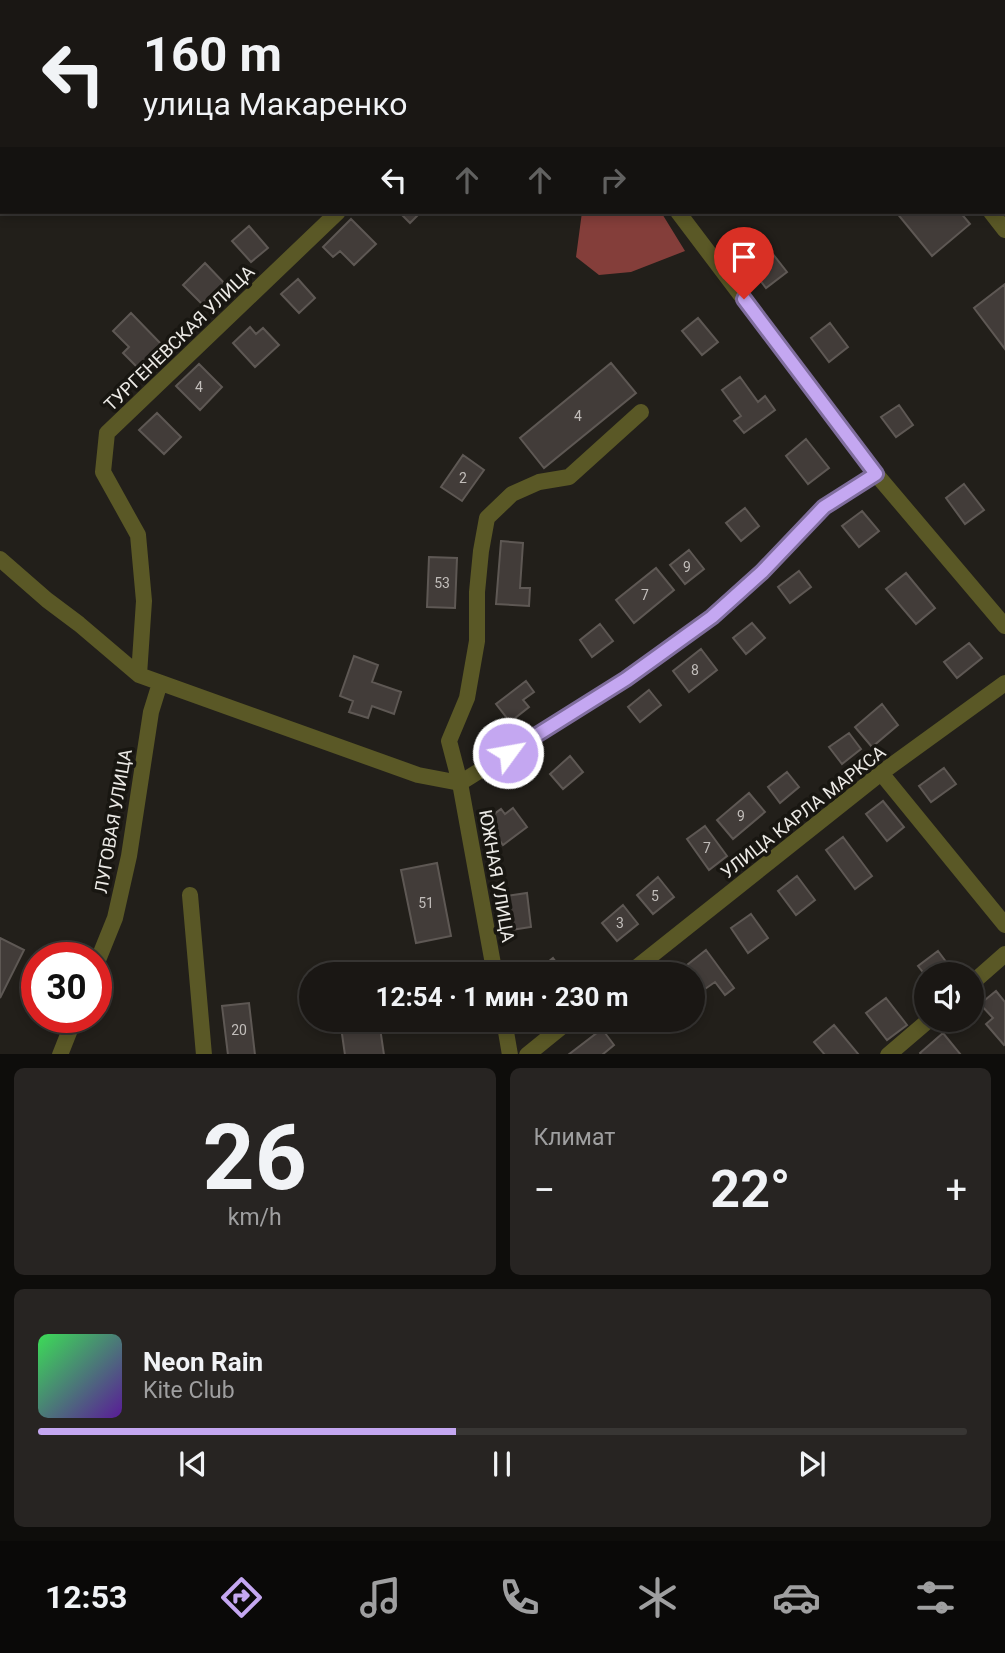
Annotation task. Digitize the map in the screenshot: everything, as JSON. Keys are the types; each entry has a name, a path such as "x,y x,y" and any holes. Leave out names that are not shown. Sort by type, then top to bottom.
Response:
{"street":[{"name":"ТУРГЕНЕВСКАЯ УЛИЦА","path":"139,675 144,601 138,536 103,472 107,433 336,214"},
{"path":"680,214 876,474 1005,626"},
{"path":"993,214 1005,230"},
{"name":"ЮЖНАЯ УЛИЦА","path":"493,962 460,783 449,741 467,698 477,641 477,592 487,518 512,494 539,482 569,477 641,412"},
{"path":"0,559 139,675 418,775 460,783 626,679 712,617 762,572 824,507 876,474"},
{"name":"ЛУГОВАЯ УЛИЦА","path":"105,942 115,918 129,856 151,712 160,683"},
{"name":"УЛИЦА КАРЛА МАРКСА","path":"643,962 881,773 1005,683"},
{"path":"881,773 1005,925"},
{"path":"190,895 204,1054"},
{"path":"984,973 1005,954"},
{"path":"506,1032 510,1054"},
{"path":"528,1054 555,1032"},
{"path":"889,1054 915,1032"},
{"path":"60,1054 69,1033"}],"shaded area":[{"path":"582,214 662,214 685,251 631,272 599,275 576,257"}],"building":[{"path":"401,214 419,214 410,223"},
{"path":"898,214 962,214 970,224 932,256"},
{"path":"351,219 376,244 354,265 340,251 333,257 323,247"},
{"path":"249,226 268,248 251,262 232,241"},
{"path":"761,239 787,272 766,288 740,255"},
{"path":"205,263 226,285 204,306 183,285"},
{"path":"298,279 315,298 299,313 281,294"},
{"path":"1005,284 1005,349 974,308"},
{"path":"131,313 164,347 140,370 123,353 129,347 113,331"},
{"path":"698,318 718,342 702,355 682,331"},
{"path":"830,323 848,347 829,362 811,338"},
{"path":"250,327 256,334 263,328 279,345 255,367 233,343"},
{"path":"611,363 636,393 544,468 520,438"},
{"path":"199,364 222,387 200,410 176,386"},
{"path":"740,377 758,402 765,396 775,410 744,433 734,421 741,416 722,390"},
{"path":"899,405 913,425 896,437 881,417"},
{"path":"157,413 181,437 164,454 139,430"},
{"path":"806,439 829,468 808,484 786,456"},
{"path":"463,455 484,470 462,501 441,487"},
{"path":"964,484 984,510 965,524 946,498"},
{"path":"745,508 759,526 741,541 726,523"},
{"path":"862,511 879,531 859,547 842,526"},
{"path":"501,541 523,543 520,588 530,588 529,606 496,604"},
{"path":"689,550 704,569 685,584 670,565"},
{"path":"429,557 457,558 455,608 427,607"},
{"path":"656,568 674,590 634,623 616,600"},
{"path":"799,571 811,587 790,603 778,587"},
{"path":"906,573 935,608 916,624 886,589"},
{"path":"752,623 765,638 746,654 733,638"},
{"path":"600,624 613,641 592,657 580,640"},
{"path":"969,643 982,658 957,678 944,662"},
{"path":"701,649 717,670 689,692 673,671"},
{"path":"354,656 378,665 372,682 401,692 394,714 372,706 368,718 349,712 353,701 340,696"},
{"path":"526,681 534,692 523,700 529,707 510,722 496,704"},
{"path":"649,690 661,705 640,722 628,707"},
{"path":"882,704 898,725 872,747 855,727"},
{"path":"849,733 861,749 842,764 829,747"},
{"path":"570,756 583,772 563,789 550,774"},
{"path":"944,768 956,784 931,802 919,786"},
{"path":"787,772 799,787 780,803 768,787"},
{"path":"749,793 765,812 733,839 717,820"},
{"path":"883,801 904,827 887,841 866,814"},
{"path":"513,808 527,827 503,845 485,821 501,809 505,814"},
{"path":"705,826 727,856 709,870 687,839"},
{"path":"843,837 872,876 855,889 826,850"},
{"path":"437,863 451,936 416,943 401,870"},
{"path":"797,876 815,900 796,915 778,891"},
{"path":"658,877 674,897 653,914 637,895"},
{"path":"527,893 531,927 511,930 507,896"},
{"path":"623,905 638,924 617,941 602,923"},
{"path":"751,914 768,938 748,953 731,928"},
{"path":"0,938 21,948 21,956 0,998"},
{"path":"706,950 734,988 725,995 715,982 705,989 705,962 691,962"},
{"path":"938,951 946,962 923,962"},
{"path":"996,991 1005,1002 1004,1045 986,1024 993,1018 984,1008 984,1001"},
{"path":"886,998 907,1025 887,1040 866,1013"},
{"path":"249,1003 255,1054 228,1054 222,1006"},
{"path":"834,1025 858,1054 824,1054 814,1042"},
{"path":"342,1032 381,1032 384,1054 345,1054"},
{"path":"598,1032 604,1032 614,1045 603,1054 569,1054"},
{"path":"943,1033 960,1054 920,1054"}],"route":[{"path":"508,753 626,679 712,617 762,572 824,507 876,474 744,299"}]}
